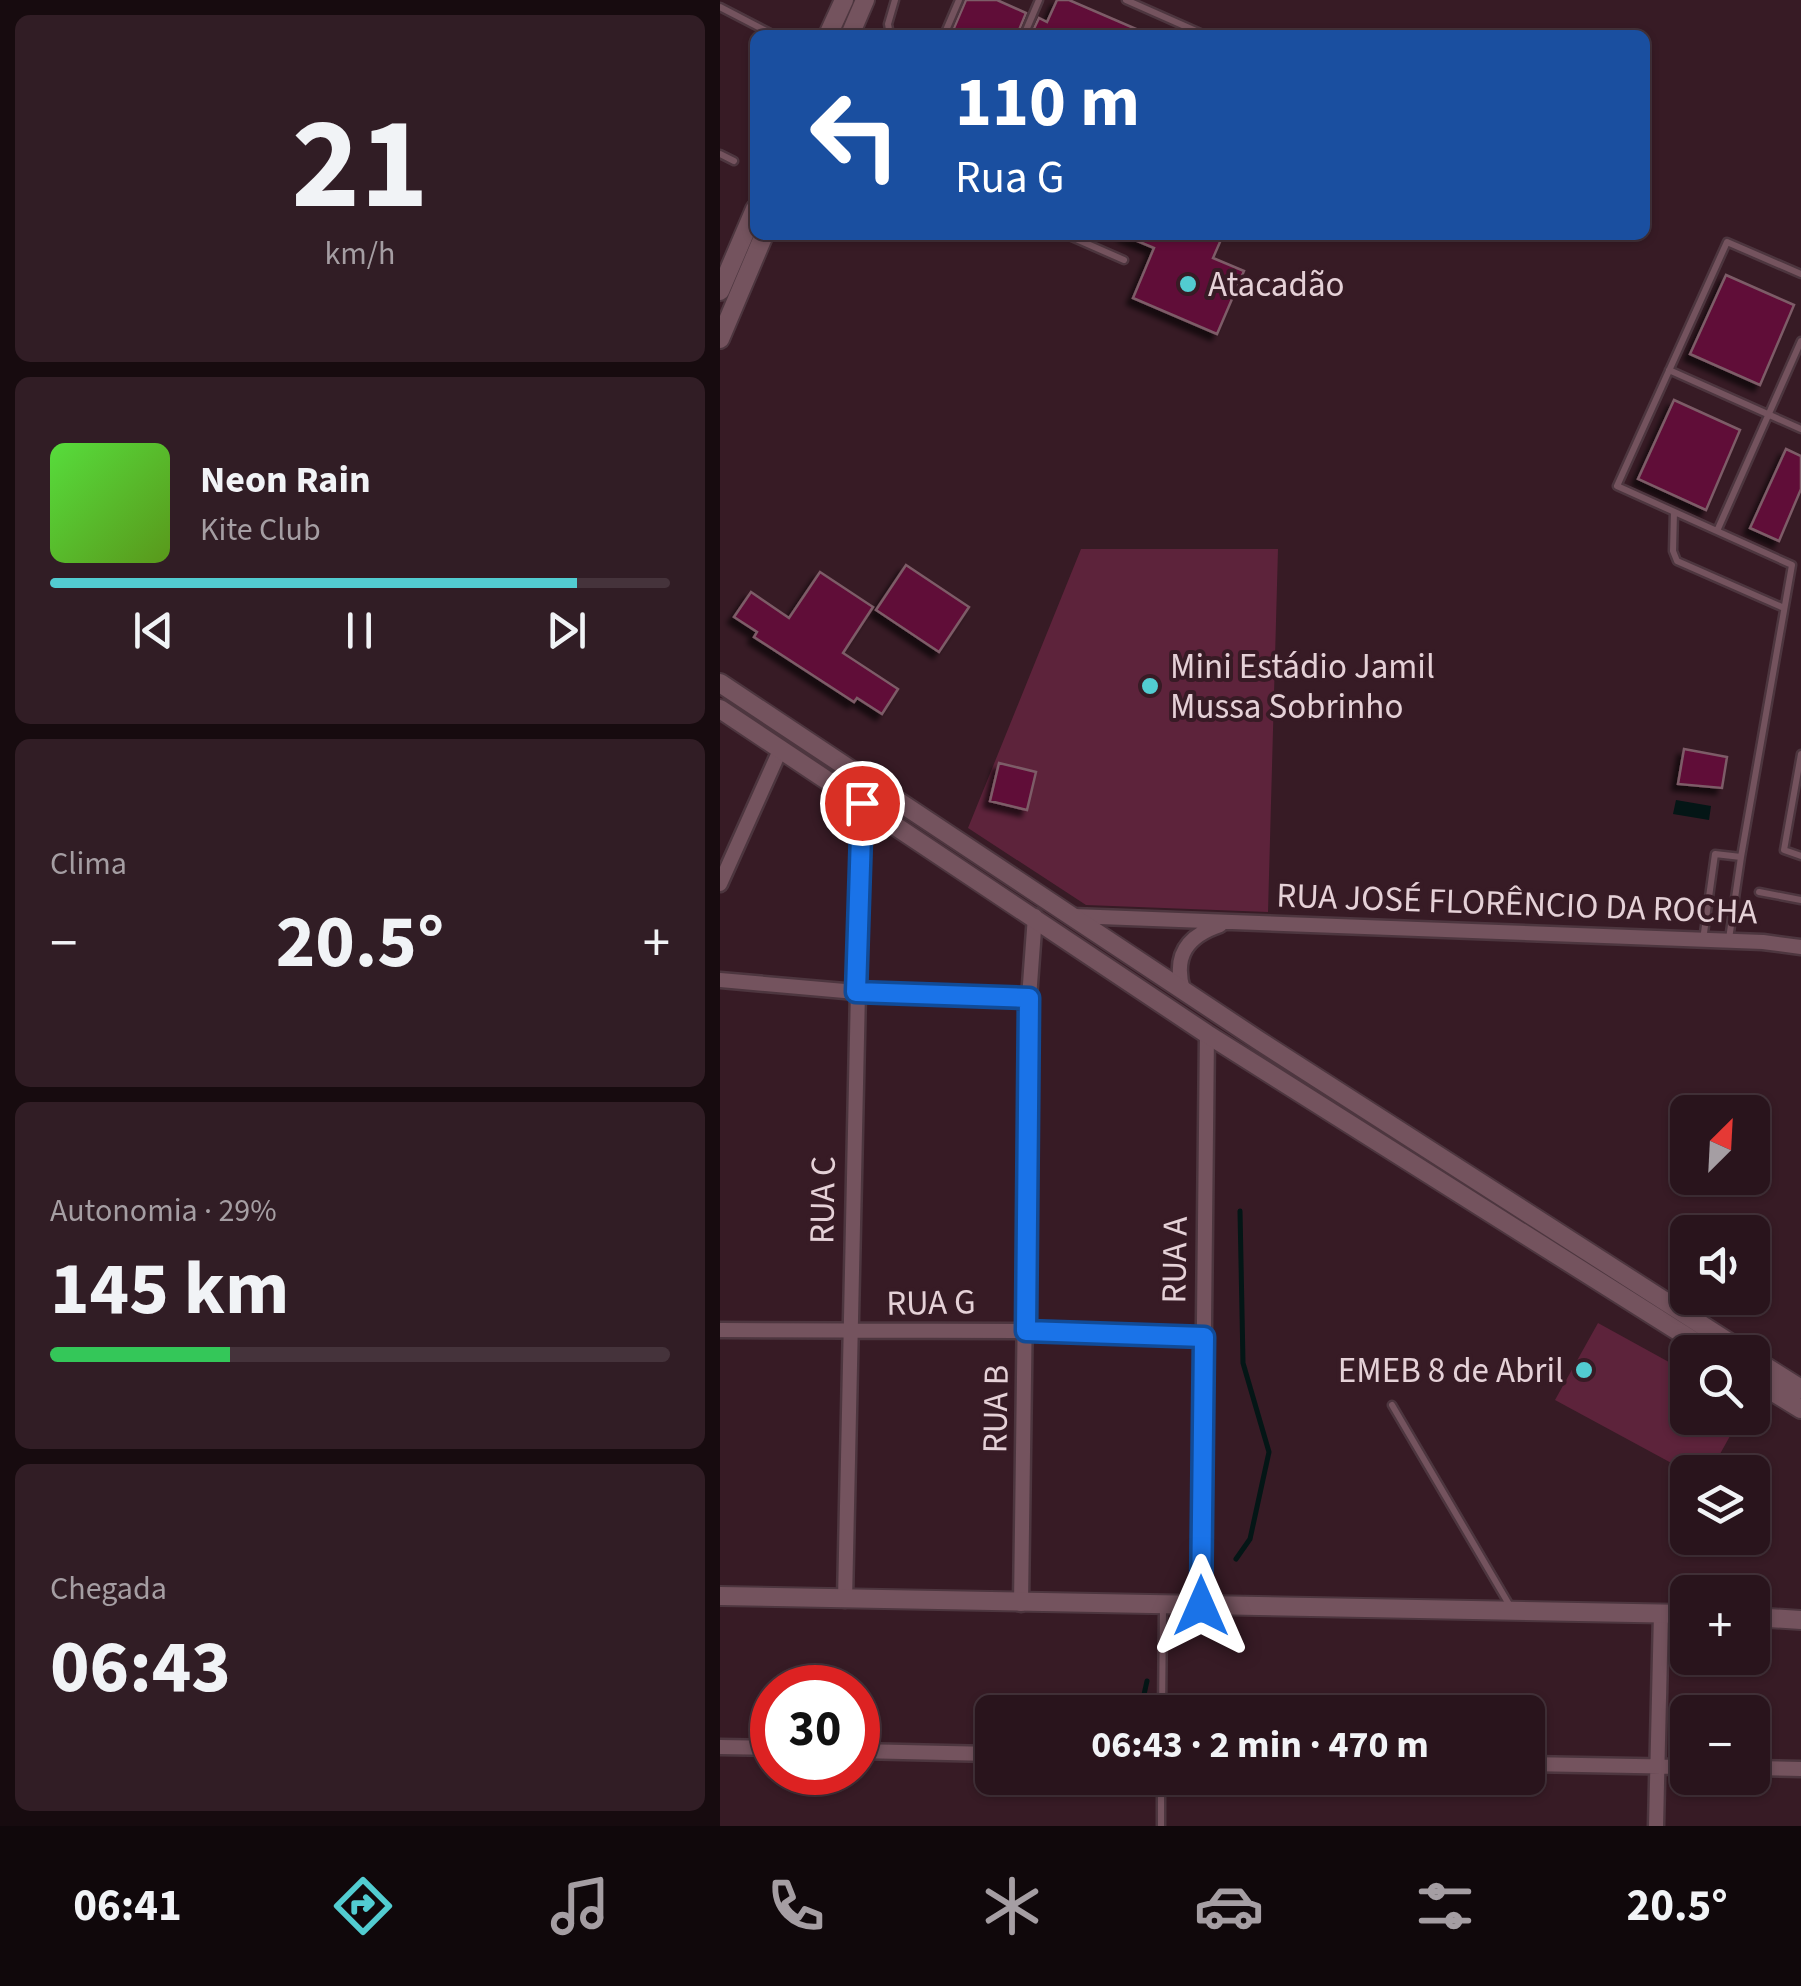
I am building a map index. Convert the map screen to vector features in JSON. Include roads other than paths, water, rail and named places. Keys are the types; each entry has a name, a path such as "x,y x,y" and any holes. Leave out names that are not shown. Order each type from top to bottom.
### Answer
{"main road":[{"path":"830,30 844,0"},
{"path":"852,30 865,0"},
{"path":"720,292 750,221"},
{"path":"720,339 762,240"},
{"path":"720,683 1184,990 1718,1335"},
{"path":"720,709 1208,1034 1684,1335"},
{"path":"1770,1369 1801,1389"},
{"path":"1770,1389 1801,1409"},
{"path":"720,1596 1163,1608 1670,1613"},
{"path":"1770,1618 1801,1620"}],"street":[{"path":"720,884 782,748"},
{"name":"RUA C","path":"844,1600 862,803"},
{"name":"RUA B","path":"1020,1604 1029,998 1035,916"},
{"name":"RUA JOSÉ FLORÊNCIO DA ROCHA","path":"1071,916 1801,945"},
{"name":"RUA JOSÉ FLORÊNCIO DA ROCHA","path":"1184,990 1178,963 1184,948 1206,930 1230,922"},
{"path":"720,980 856,992 1029,998"},
{"name":"RUA A","path":"1201,1606 1208,1034"},
{"name":"RUA G","path":"720,1330 1026,1331 1204,1337"},
{"path":"1656,1826 1661,1613"},
{"path":"720,1747 750,1748"},
{"path":"880,1751 975,1753"},
{"path":"1545,1764 1670,1766"},
{"path":"1770,1768 1801,1769"}],"lane":[{"path":"887,30 895,0"},
{"path":"946,30 959,0"},
{"path":"1026,30 1039,0"},
{"path":"1126,0 1195,30"},
{"path":"720,8 764,30"},
{"path":"720,154 734,160"},
{"path":"1078,240 1124,260"},
{"path":"1729,941 1792,565 1616,486 1727,242 1801,274"},
{"path":"1717,531 1801,342"},
{"path":"1669,370 1801,429"},
{"path":"1674,512 1673,551 1677,560 1784,608"},
{"path":"1801,755 1784,850 1801,856"},
{"path":"1703,940 1715,854 1741,857"},
{"path":"1758,892 1801,900"},
{"path":"1392,1405 1513,1611"},
{"path":"1162,1695 1163,1608"},
{"path":"1161,1795 1161,1826"}],"waterway":[{"path":"1236,1559 1250,1539 1269,1452 1243,1363 1240,1211"},
{"path":"1144,1695 1147,1681"}],"place":[{"name":"Atacadão","path":"1188,284"},
{"name":"Mini Estádio Jamil Mussa Sobrinho","path":"1150,686"},
{"name":"EMEB 8 de Abril","path":"1584,1370"}]}
